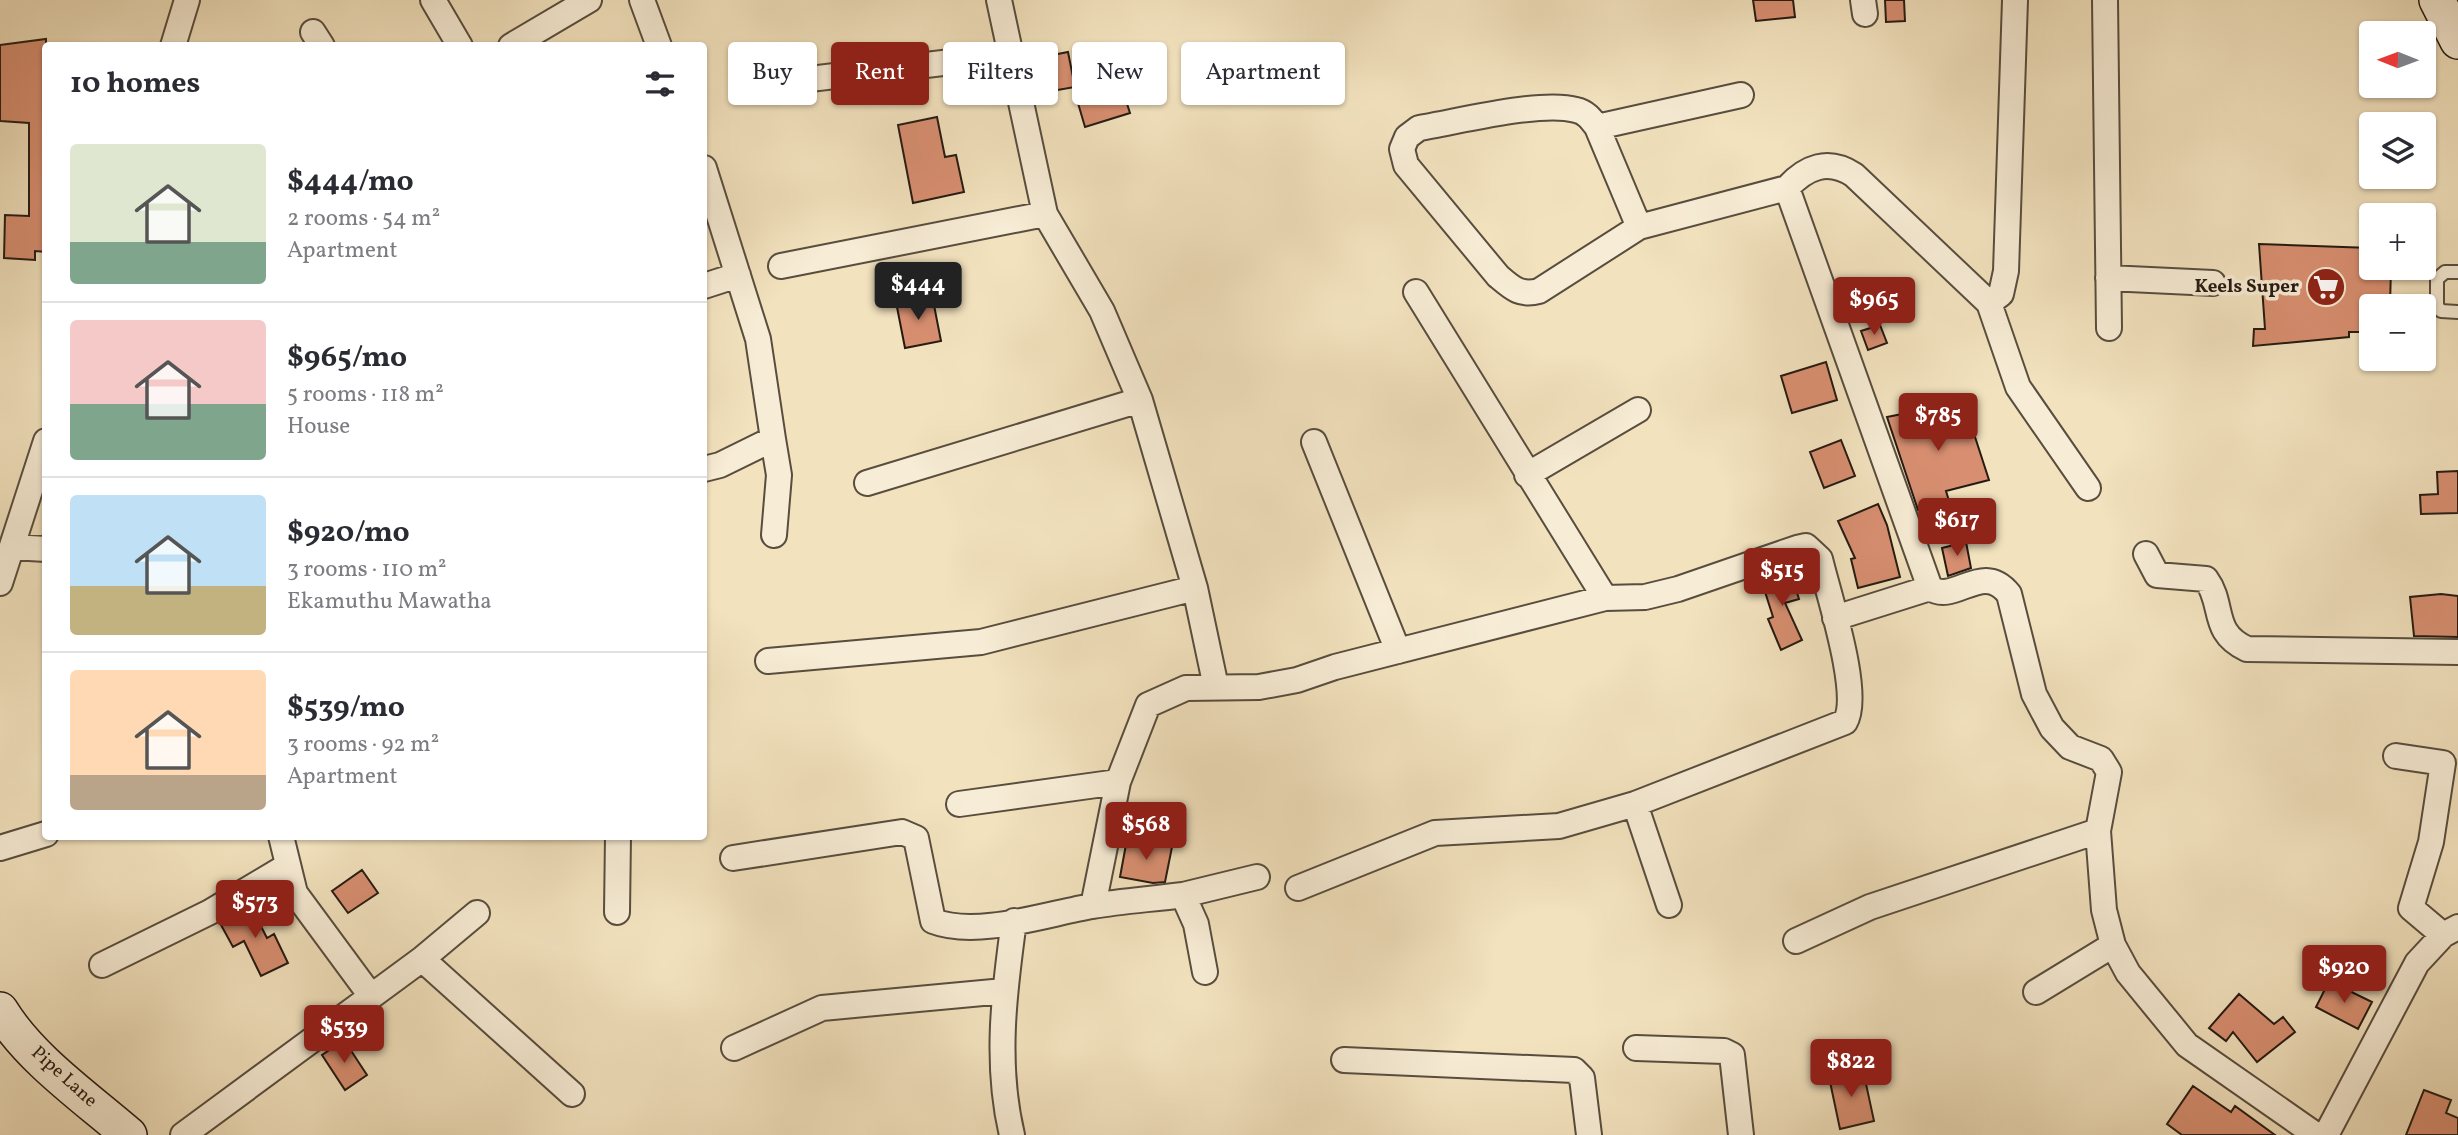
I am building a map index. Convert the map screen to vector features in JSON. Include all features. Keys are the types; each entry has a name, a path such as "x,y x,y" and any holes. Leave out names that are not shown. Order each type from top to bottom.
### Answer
{"street":[{"path":"174,42 187,0"},
{"path":"433,0 458,42"},
{"path":"518,42 589,0"},
{"path":"642,0 658,42"},
{"path":"999,0 1007,42"},
{"path":"1989,303 2001,294 2006,271 2015,0"},
{"path":"2105,0 2109,328"},
{"path":"2437,0 2458,41"},
{"path":"817,78 943,63"},
{"path":"1597,127 1741,96"},
{"path":"1020,105 1045,214 1102,311 1140,400 1195,588 1216,687"},
{"path":"1639,228 1597,127 1587,115 1576,110 1542,109 1419,128 1407,137 1402,149 1406,165 1498,276 1525,294 1539,291 1639,228 1787,188 1812,167 1844,168 1989,303 2018,387 2088,488"},
{"path":"707,178 758,339 779,475 774,535"},
{"path":"1787,188 1930,588 1936,592 1946,592 1984,580 2003,587 2009,594 2035,694 2052,728 2070,747 2102,760 2109,772 2098,831 2104,910 2113,945 2128,973 2187,1045 2316,1135"},
{"path":"781,266 1045,214"},
{"path":"707,285 738,275"},
{"path":"2108,278 2213,283"},
{"path":"1416,292 1605,598"},
{"path":"867,482 1140,400"},
{"path":"1527,475 1638,410"},
{"path":"707,468 720,465 773,439"},
{"path":"1314,442 1398,651"},
{"path":"0,583 42,453"},
{"path":"1093,906 1118,782 1148,705 1186,688 1259,687 1297,680 1335,667 1605,598 1645,597 1678,589 1805,546 1819,559 1851,690 1850,714 1844,722 1635,804 1559,826 1435,833 1298,888"},
{"path":"12,547 42,549"},
{"path":"2146,554 2157,575 2206,579 2212,586 2220,624 2234,644 2247,649 2458,652"},
{"path":"768,662 981,642 1195,588"},
{"path":"1835,618 1930,588"},
{"path":"2326,1135 2417,963 2450,931 2412,908 2431,842 2443,763 2396,756"},
{"path":"959,804 1118,782"},
{"path":"1635,804 1669,905"},
{"path":"1796,941 1870,907 2098,831"},
{"path":"733,858 902,832 916,838 933,921 951,927 1014,922 1093,906 1183,895 1257,877"},
{"path":"0,848 42,835"},
{"path":"282,840 295,893 370,996"},
{"path":"617,912 618,840"},
{"path":"102,965 210,912 287,866"},
{"path":"1183,895 1196,924 1205,972"},
{"path":"183,1135 422,959 477,913"},
{"path":"1012,1135 1002,1074 1004,991 1014,922"},
{"path":"2036,992 2113,945"},
{"path":"422,959 572,1094"},
{"path":"734,1048 822,1008 1004,991"},
{"name":"Pipe Lane","path":"3,1018 128,1135"},
{"path":"1636,1048 1724,1051 1732,1055 1741,1135"},
{"path":"1344,1060 1574,1070 1582,1078 1589,1135"}],"lane":[{"path":"2458,272 2445,272 2437,279 2437,306 2441,311 2458,312"}],"building":[{"path":"1753,0 1793,0 1795,17 1756,21"},
{"path":"1885,0 1904,0 1905,21 1886,22"},
{"path":"46,39 46,42 42,42 42,252 35,251 35,260 4,258 5,215 29,216 29,123 0,121 0,45"},
{"path":"1068,52 1072,88 1058,90 1058,54"},
{"path":"1079,105 1127,105 1130,113 1085,127"},
{"path":"937,117 945,157 956,155 964,192 913,203 898,125"},
{"name":"Keels Super","path":"2259,244 2359,248 2359,280 2391,280 2390,294 2359,294 2359,332 2349,332 2349,337 2253,346 2254,329 2265,329"},
{"path":"932,295 941,341 905,348 896,302"},
{"path":"1880,325 1887,343 1868,350 1861,331"},
{"path":"1826,362 1837,400 1792,413 1781,376"},
{"path":"1964,403 1989,480 1946,491 1949,501 1918,510 1887,417 1922,410 1923,417"},
{"path":"1841,440 1855,476 1824,488 1810,452"},
{"path":"2458,471 2458,513 2421,514 2420,495 2438,494 2437,472"},
{"path":"1878,504 1887,525 1900,577 1858,588 1851,559 1855,558 1838,521"},
{"path":"1966,542 1971,568 1948,576 1942,548"},
{"path":"1772,572 1774,578 1791,573 1799,599 1785,603 1802,640 1781,650 1768,619 1773,617 1760,576"},
{"path":"2441,594 2458,596 2458,637 2414,636 2410,597"},
{"path":"1127,839 1172,847 1165,882 1153,883 1120,877"},
{"path":"362,870 378,893 348,913 332,891"},
{"path":"250,905 267,938 274,934 288,963 261,976 244,941 233,947 220,923"},
{"path":"2329,981 2372,1002 2358,1029 2316,1007"},
{"path":"2239,994 2274,1024 2283,1017 2295,1032 2257,1062 2233,1032 2226,1041 2209,1028"},
{"path":"344,1040 367,1075 345,1090 322,1055"},
{"path":"1863,1070 1874,1121 1840,1129 1829,1077"},
{"path":"2193,1086 2231,1112 2235,1106 2275,1135 2182,1135 2167,1124"},
{"path":"2424,1090 2451,1100 2446,1113 2458,1118 2458,1135 2406,1135"}],"place":[{"name":"Keels Super","path":"2326,287"}]}
